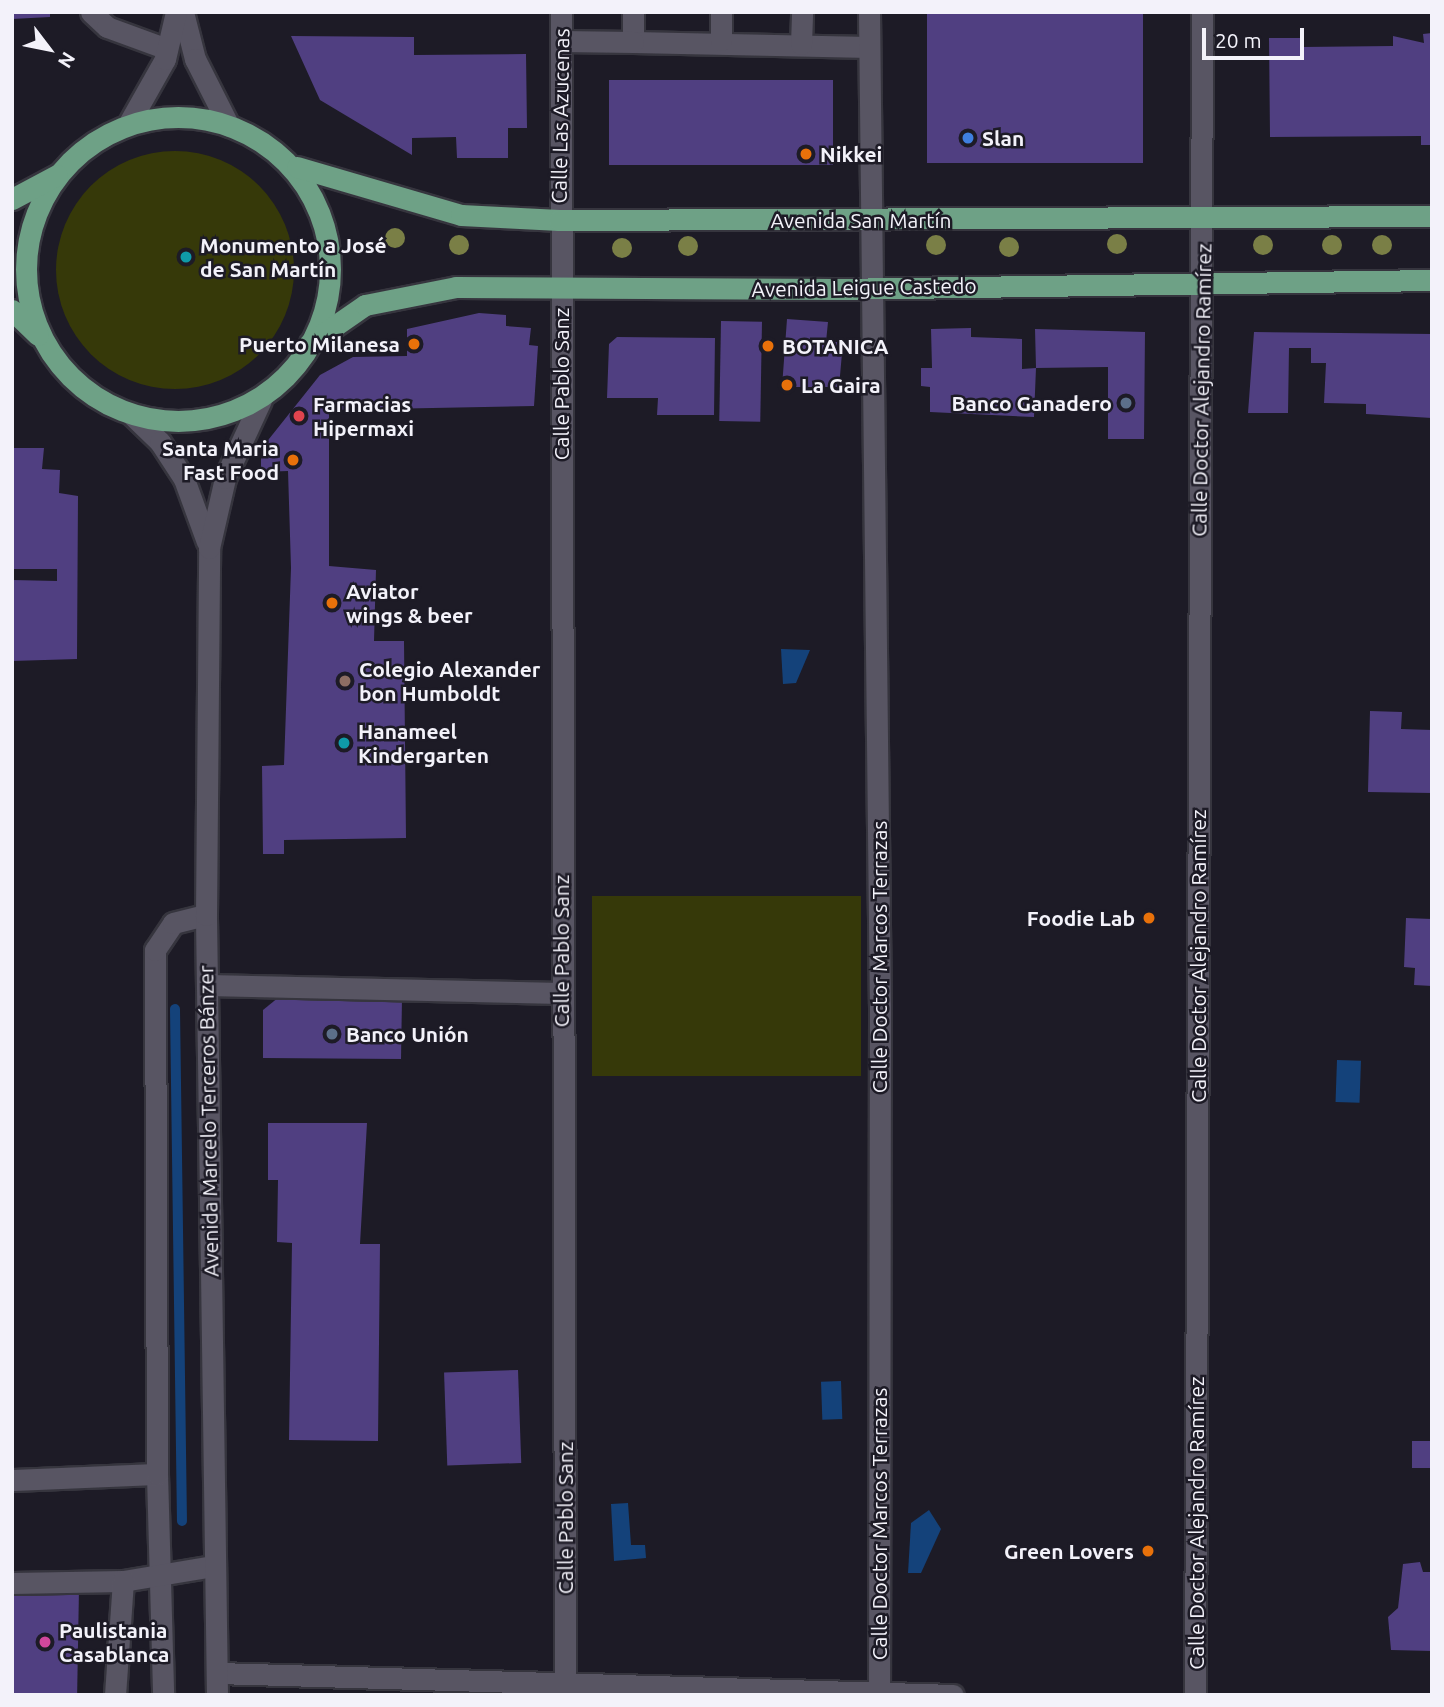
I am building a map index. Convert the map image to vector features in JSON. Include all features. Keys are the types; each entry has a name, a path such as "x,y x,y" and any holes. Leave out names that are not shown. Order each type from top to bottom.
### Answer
{"main road":[{"path":"12,199 59,174 91,144 129,123 174,117 229,126"},
{"name":"Avenida San Martín","path":"229,126 297,167 461,215 559,220 872,221 1432,216"},
{"path":"12,310 43,340 67,373 98,399 131,414 194,423 261,400 310,343 323,310 328,252 297,167"},
{"path":"43,340 29,299 27,255 37,213 59,174"},
{"name":"Avenida Leigue Castedo","path":"310,343 365,305 408,293 456,286 560,289 1200,285 1432,280"}],"street":[{"path":"91,12 107,27 167,48"},
{"path":"129,123 167,48 176,12"},
{"path":"183,12 195,59 229,126"},
{"name":"Calle Las Azucenas","path":"559,220 561,12"},
{"path":"633,12 633,42"},
{"path":"720,12 720,40"},
{"path":"801,44 802,12"},
{"name":"Calle Doctor Marcos Terrazas","path":"869,12 873,287 879,1693"},
{"name":"Calle Doctor Alejandro Ramírez","path":"1195,1695 1202,12"},
{"path":"561,41 720,40 869,47"},
{"name":"Calle Pablo Sanz","path":"559,220 565,1683"},
{"name":"Avenida Marcelo Terceros Bánzer","path":"217,1695 206,915 209,548 225,478 261,400"},
{"name":"Avenida Marcelo Terceros Bánzer","path":"131,414 184,479 209,548"},
{"path":"163,1695 156,1474 155,950 173,923 206,915"},
{"path":"207,985 561,993"},
{"path":"12,1480 156,1474"},
{"path":"12,1583 123,1581 214,1566"},
{"path":"115,1695 123,1581"},
{"path":"217,1673 953,1695"}],"green space":[{"path":"163,151 187,151 210,156 231,165 251,178 267,194 289,235 294,270 292,293 285,316 267,346 251,362 210,384 187,389 163,389 140,384 119,375 99,362 83,346 61,305 56,282 56,258 61,235 70,214 83,194 99,178 140,156"},
{"path":"592,896 861,896 861,1076 592,1076"}],"water":[{"path":"781,649 810,650 796,683 783,684"},
{"path":"1337,1060 1361,1061 1360,1103 1336,1102"},
{"path":"841,1381 842,1419 822,1420 821,1382"},
{"path":"628,1503 631,1545 645,1545 646,1558 614,1561 611,1504"},
{"path":"929,1510 941,1529 921,1573 908,1573 911,1523"}],"building":[{"path":"12,12 50,12 50,17 12,19"},
{"path":"927,12 1143,12 1143,163 927,163"},
{"path":"1432,33 1432,145 1421,145 1421,136 1270,137 1269,38 1302,38 1302,47 1393,46 1393,36 1424,43 1423,34"},
{"path":"291,36 414,37 414,55 526,54 527,128 508,128 508,158 457,158 456,137 412,138 412,155 320,100"},
{"path":"609,80 833,80 833,165 609,165"},
{"path":"479,313 506,315 506,326 531,328 529,345 538,346 534,406 329,410 329,566 376,570 374,641 404,641 406,838 284,840 284,854 263,854 262,766 284,765 291,568 288,471 261,472 261,449 320,375 353,357 407,356 407,329"},
{"path":"787,319 828,322 826,342 843,342 839,387 782,387"},
{"path":"721,321 762,322 760,422 719,421"},
{"path":"971,328 971,337 1022,339 1022,369 1036,368 1034,417 930,412 930,387 921,386 921,368 932,368 931,329"},
{"name":"Banco Ganadero","path":"1035,329 1145,332 1144,439 1108,439 1108,367 1036,368"},
{"path":"1254,332 1432,334 1432,418 1366,414 1366,404 1324,403 1326,363 1311,363 1311,348 1289,348 1288,413 1248,413"},
{"path":"617,337 715,338 714,415 657,415 658,398 607,398 609,344"},
{"path":"12,448 44,448 42,469 60,470 59,493 78,496 77,659 12,661 12,580 57,581 57,569 12,569"},
{"path":"1370,711 1402,712 1401,729 1432,730 1432,793 1368,792"},
{"path":"1406,918 1432,919 1432,986 1414,985 1415,968 1404,967"},
{"name":"Banco Unión","path":"279,997 402,998 401,1059 263,1058 263,1010"},
{"path":"268,1123 367,1123 360,1244 380,1244 378,1441 289,1440 292,1243 277,1242 278,1180 268,1180"},
{"path":"518,1370 521,1463 447,1466 444,1373"},
{"path":"1412,1441 1432,1441 1432,1468 1412,1468"},
{"path":"1420,1562 1423,1572 1432,1572 1432,1651 1391,1650 1388,1617 1398,1608 1403,1564"},
{"name":"Paulistania Casablanca","path":"12,1587 79,1588 77,1695 12,1694"}],"waterway":[{"path":"175,1009 182,1521"}],"place":[{"name":"Slan","path":"968,138"},
{"name":"Nikkei","path":"806,154"},
{"name":"Monumento a José de San Martín","path":"186,257"},
{"name":"Puerto Milanesa","path":"414,344"},
{"name":"BOTANICA","path":"768,346"},
{"name":"La Gaira","path":"787,385"},
{"name":"Banco Ganadero","path":"1126,403"},
{"name":"Farmacias Hipermaxi","path":"299,416"},
{"name":"Santa Maria Fast Food","path":"293,460"},
{"name":"Aviator wings & beer","path":"332,603"},
{"name":"Colegio Alexander bon Humboldt","path":"345,681"},
{"name":"Hanameel Kindergarten","path":"344,743"},
{"name":"Foodie Lab","path":"1149,918"},
{"name":"Banco Unión","path":"332,1034"},
{"name":"Green Lovers","path":"1148,1551"},
{"name":"Paulistania Casablanca","path":"45,1642"}]}
